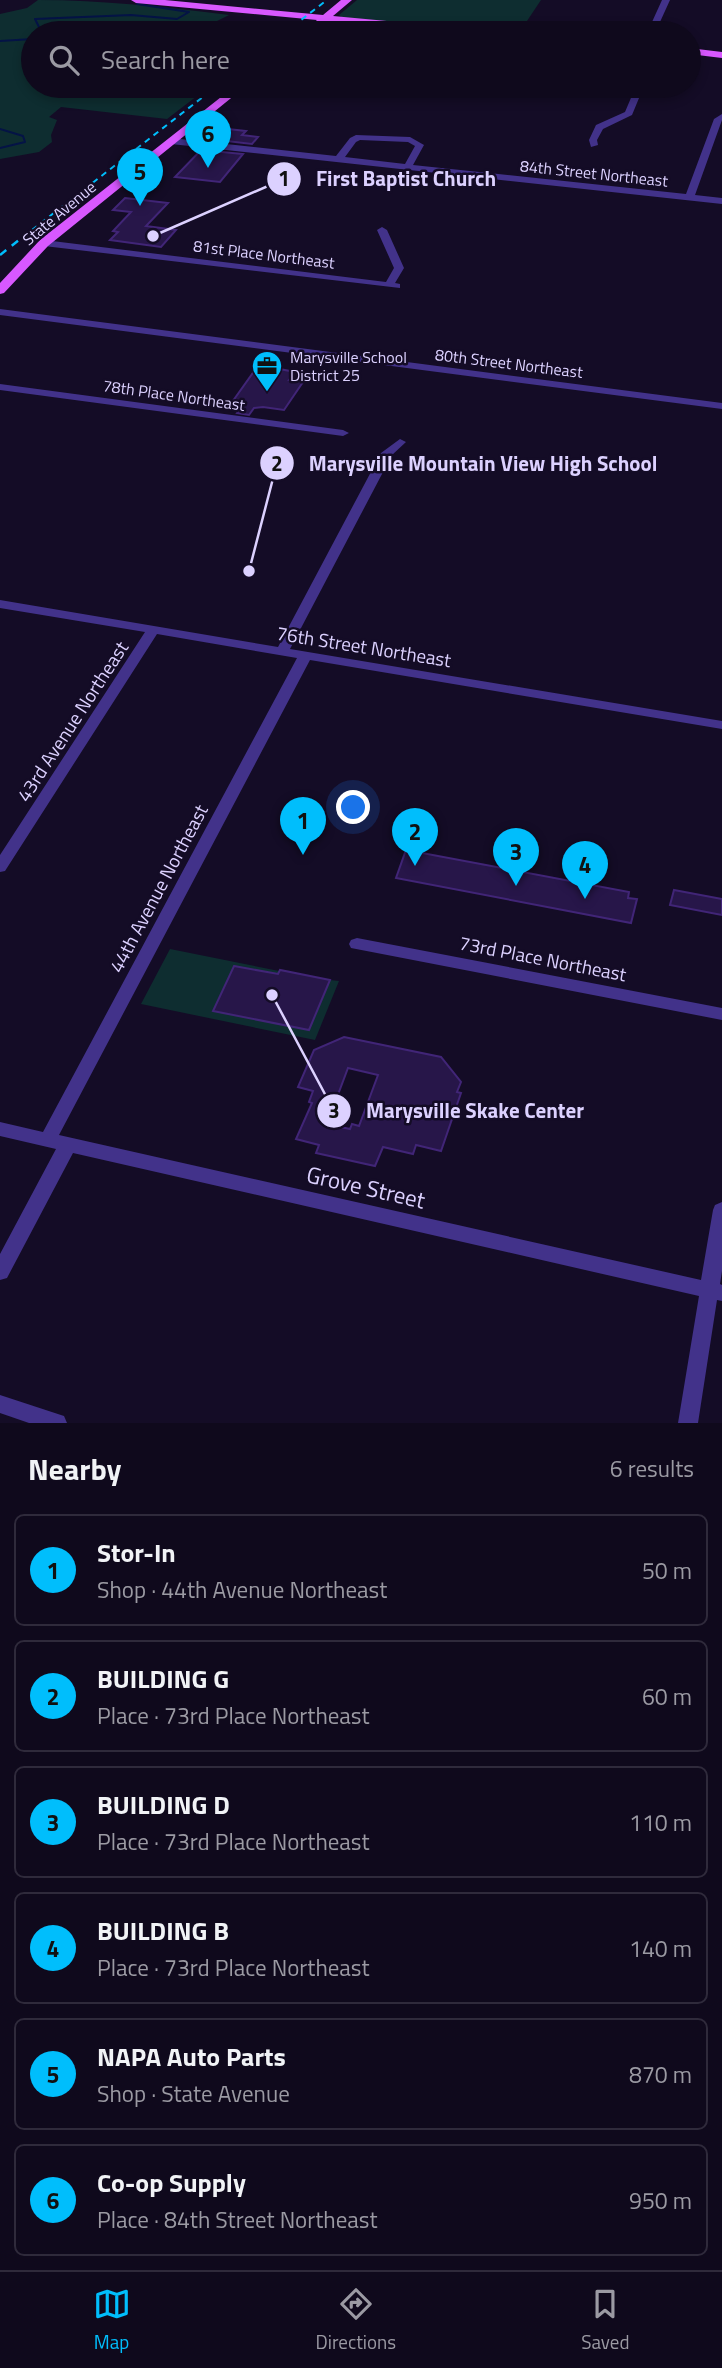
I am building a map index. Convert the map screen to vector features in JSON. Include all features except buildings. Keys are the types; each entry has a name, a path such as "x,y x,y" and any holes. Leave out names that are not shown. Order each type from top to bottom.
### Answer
{"main road":[{"path":"136,0 347,21"},
{"path":"321,21 347,0"},
{"path":"701,52 722,55"},
{"name":"State Avenue","path":"0,290 44,243 226,98"}],"street":[{"path":"656,21 666,0"},
{"path":"594,145 593,140 599,127 629,114 635,98"},
{"path":"690,197 718,119 722,117"},
{"path":"339,159 353,140 362,136 415,142 419,148 407,167"},
{"name":"84th Street Northeast","path":"171,141 722,201"},
{"name":"81st Place Northeast","path":"44,243 393,286 399,268 382,230"},
{"name":"80th Street Northeast","path":"0,313 722,406"},
{"name":"78th Place Northeast","path":"0,387 343,433"},
{"path":"282,652 387,453 400,442"},
{"name":"76th Street Northeast","path":"0,604 722,725"},
{"name":"43rd Avenue Northeast","path":"0,867 153,630"},
{"name":"44th Avenue Northeast","path":"48,1140 305,656"},
{"name":"73rd Place Northeast","path":"357,944 722,1014"},
{"name":"Grove Street","path":"0,1129 716,1292"},
{"path":"0,1272 68,1144"},
{"path":"688,1423 716,1292 722,1210"},
{"path":"0,1404 57,1423"}],"green space":[{"path":"38,0 86,1 229,15 217,21 21,21 21,98 194,98 167,119 61,107 49,117 57,120 51,135 52,142 39,152 0,159 0,14 27,8"},
{"path":"357,0 541,0 527,21 377,21 342,18 339,15"},
{"path":"170,949 279,971 278,974 234,966 213,1011 309,1030 330,980 339,981 315,1040 141,1004"}],"waterway":[{"path":"36,21 35,19 131,15 177,19 189,12 137,4 142,0"},
{"path":"0,41 21,40"},
{"path":"0,129 23,136 25,142 0,148"}],"railway":[{"path":"300,21 327,0"},
{"path":"32,230 202,98"},
{"path":"0,255 34,228"}],"place":[{"name":"Co-op Supply","path":"208,168"},
{"name":"NAPA Auto Parts","path":"140,206"},
{"name":"First Baptist Church","path":"153,236"},
{"name":"Marysville School District 25","path":"267,393"},
{"name":"Marysville Mountain View High School","path":"249,571"},
{"name":"Stor-In","path":"303,855"},
{"name":"BUILDING G","path":"415,866"},
{"name":"BUILDING D","path":"516,886"},
{"name":"BUILDING B","path":"585,899"},
{"name":"Marysville Skake Center","path":"272,995"}]}
